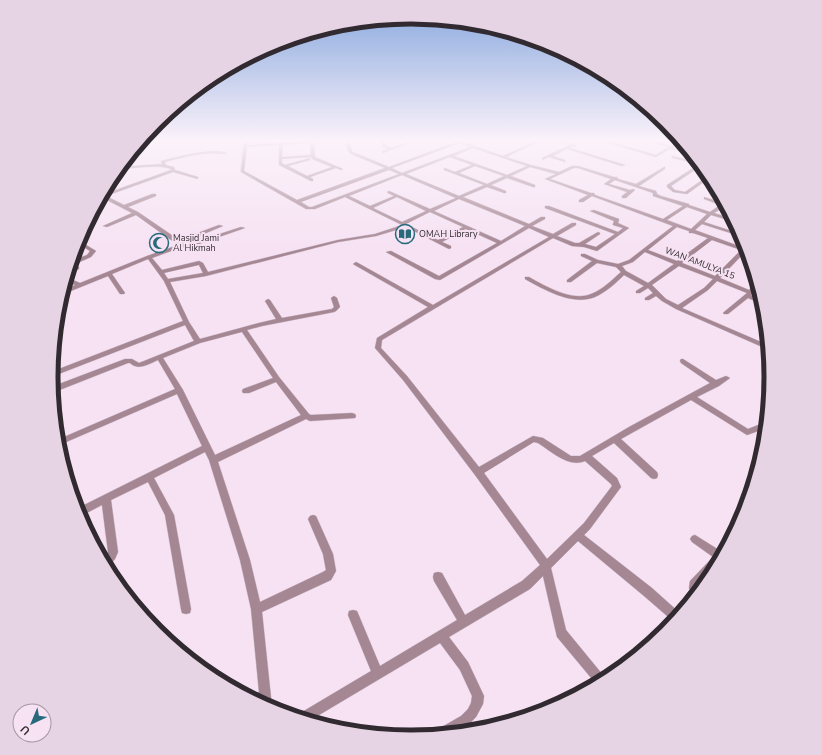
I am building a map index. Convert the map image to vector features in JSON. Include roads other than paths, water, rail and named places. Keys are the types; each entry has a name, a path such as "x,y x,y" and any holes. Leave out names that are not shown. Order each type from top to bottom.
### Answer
{"street":[{"path":"110,193 161,175"},
{"path":"188,175 197,178"},
{"path":"250,175 308,208 313,208 402,175"},
{"path":"303,175 312,180"},
{"path":"307,177 312,175"},
{"path":"297,202 372,175"},
{"path":"408,175 528,227 574,245 596,249 627,228 615,224 617,220 592,211"},
{"path":"461,175 505,192"},
{"path":"554,175 547,179 593,194 677,225 691,232 741,249"},
{"path":"607,175 655,192 655,195 659,197 727,219"},
{"path":"624,197 654,175"},
{"path":"684,175 668,186 674,191 686,193 704,180"},
{"path":"167,281 206,274 316,246 376,235 404,225 429,211 507,176 534,186"},
{"path":"616,178 606,184 631,192"},
{"path":"389,192 500,242"},
{"path":"581,202 593,194"},
{"path":"124,207 154,195"},
{"path":"346,196 449,247"},
{"path":"369,208 397,196"},
{"path":"107,198 136,213 186,247 243,228"},
{"path":"706,198 718,202"},
{"path":"664,220 687,205"},
{"path":"547,207 618,234"},
{"path":"691,232 709,214 721,207"},
{"path":"105,226 136,213"},
{"path":"389,252 437,278 440,278 543,218"},
{"path":"700,222 734,234"},
{"path":"574,224 379,339 378,348 405,378 478,472 546,566 561,633 598,677"},
{"path":"618,266 631,261 677,225"},
{"path":"69,290 222,226"},
{"path":"438,242 466,227"},
{"path":"580,245 598,233"},
{"path":"638,292 678,264 711,238"},
{"path":"733,246 738,241"},
{"path":"77,260 93,253 83,244"},
{"name":"WAN AMULYA 15","path":"644,250 715,278 755,298"},
{"path":"678,308 706,289 715,278 742,254"},
{"path":"583,255 596,261 618,266 624,272 678,308 763,345"},
{"path":"149,256 162,272 186,322 198,342"},
{"path":"569,281 596,261"},
{"path":"162,272 199,263 206,274"},
{"path":"356,264 432,307"},
{"path":"528,278 556,292 568,296 585,298 590,297 605,288 624,272"},
{"path":"109,273 122,293"},
{"path":"71,281 79,285"},
{"path":"726,313 753,289"},
{"path":"647,299 657,294"},
{"path":"58,388 127,361 132,361 136,365 140,365 198,342 243,329 280,320 334,310 337,307 334,298"},
{"path":"268,301 280,320"},
{"path":"58,372 186,322"},
{"path":"243,329 277,379 306,416 310,418 352,416"},
{"path":"160,358 179,390 213,460 245,560 256,609 265,699"},
{"path":"683,361 716,384"},
{"path":"478,472 533,439 540,440 570,460 581,459 726,378"},
{"path":"246,391 277,379"},
{"path":"63,440 179,390"},
{"path":"692,397 747,432 761,427"},
{"path":"213,460 306,416"},
{"path":"615,439 654,475"},
{"path":"83,510 206,448"},
{"path":"307,715 526,585 560,554 577,534 587,526 617,487 614,481 586,456"},
{"path":"149,476 168,515 186,609"},
{"path":"106,498 113,552 112,556 108,560"},
{"path":"256,609 327,576 331,571 328,554 313,519"},
{"path":"577,534 674,614"},
{"path":"695,540 718,552"},
{"path":"694,588 694,585 707,570"},
{"path":"438,577 464,623"},
{"path":"353,615 377,673"},
{"path":"442,636 464,666 478,696 478,704 472,713 466,720 451,729"}],"place":[{"name":"OMAH Library","path":"405,234"},
{"name":"Masjid Jami Al Hikmah","path":"159,243"}]}
